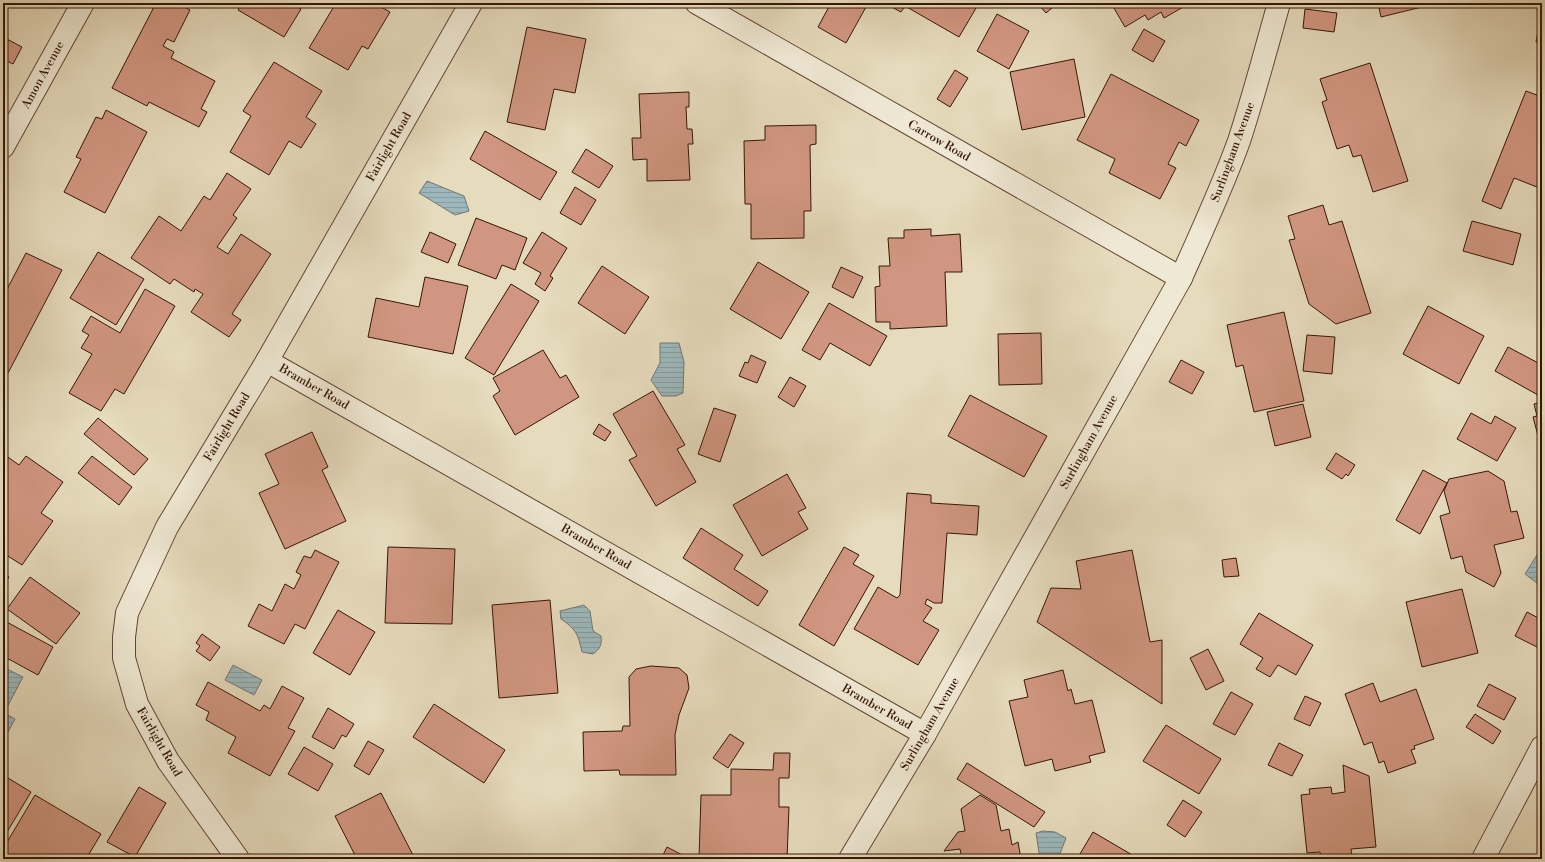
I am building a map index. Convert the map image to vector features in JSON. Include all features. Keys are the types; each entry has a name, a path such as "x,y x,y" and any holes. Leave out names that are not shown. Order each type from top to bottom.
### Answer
{"street":[{"name":"Amon Avenue","path":"3,148 83,3"},
{"name":"Fairlight Road","path":"238,859 168,761 137,704 124,658 124,637 127,613 167,526 267,361 471,3"},
{"name":"Carrow Road","path":"697,3 1181,278"},
{"name":"Surlingham Avenue","path":"850,859 925,734 1181,278 1213,205 1238,142 1252,101 1279,3"},
{"name":"Bramber Road","path":"267,361 925,734"},
{"path":"1483,859 1542,747"}],"water":[{"path":"427,181 464,196 469,211 455,215 419,193"},
{"path":"660,343 679,343 684,362 683,393 676,396 662,396 651,380 660,363"},
{"path":"1542,547 1542,581 1537,583 1525,574"},
{"path":"584,605 590,611 593,631 601,636 600,646 593,654 582,652 576,632 561,619 560,611"},
{"path":"233,665 262,680 254,695 225,680"},
{"path":"3,667 23,677 4,713 15,719 8,732 3,730"},
{"path":"1043,831 1055,832 1066,838 1058,859 1040,859 1036,833"}],"building":[{"path":"156,3 177,3 190,10 174,42 167,39 163,46 174,52 171,58 215,81 201,109 207,112 199,127 149,102 147,106 112,88"},
{"path":"242,3 291,3 301,9 284,37 238,10"},
{"path":"336,3 374,3 390,12 368,49 362,46 348,70 309,48"},
{"path":"831,3 859,3 866,7 846,43 818,27"},
{"path":"884,3 979,3 959,37 905,6 901,12"},
{"path":"1037,3 1058,3 1046,13"},
{"path":"1111,3 1183,3 1185,6 1164,18 1161,12 1148,20 1145,15 1125,27"},
{"path":"1378,3 1430,3 1430,5 1381,17"},
{"path":"1305,9 1337,13 1334,32 1303,28"},
{"path":"997,14 1029,31 1009,69 977,51"},
{"path":"1539,26 1542,27 1542,43 1536,42"},
{"path":"527,27 586,39 575,93 554,89 545,130 507,122"},
{"path":"1144,29 1165,41 1153,62 1132,50"},
{"path":"3,37 22,47 13,64 3,59"},
{"path":"1074,59 1085,117 1022,130 1010,72"},
{"path":"274,62 322,91 306,117 316,124 301,148 289,141 269,175 230,152 251,116 243,111"},
{"path":"1370,63 1408,181 1373,192 1361,155 1353,157 1349,145 1337,149 1322,102 1327,100 1320,79"},
{"path":"955,70 968,78 950,107 937,99"},
{"path":"1111,74 1199,120 1186,146 1179,142 1168,164 1176,168 1160,199 1109,173 1115,159 1077,140"},
{"path":"1526,91 1542,97 1542,189 1514,178 1501,209 1482,201"},
{"path":"689,92 689,107 686,107 687,129 692,129 693,144 688,144 690,180 647,181 647,159 633,160 632,138 641,138 639,94"},
{"path":"106,110 147,132 105,213 64,192 81,159 76,157 96,117 102,119"},
{"path":"816,125 816,144 810,145 811,211 804,211 804,238 751,239 751,204 745,204 744,141 765,140 765,126"},
{"path":"485,131 557,172 540,200 470,159"},
{"path":"586,149 613,166 599,188 572,172"},
{"path":"227,173 251,189 233,215 237,218 217,247 228,254 241,234 271,254 232,314 241,320 229,337 191,312 203,294 195,289 194,292 174,279 170,284 131,258 159,216 181,231 204,196 210,200"},
{"path":"575,187 596,200 581,225 560,213"},
{"path":"1323,205 1329,225 1342,221 1371,313 1336,324 1309,304 1289,240 1295,239 1288,216"},
{"path":"476,218 527,238 515,270 502,265 496,279 458,265"},
{"path":"1472,221 1521,234 1513,265 1463,251"},
{"path":"931,229 931,236 960,234 962,272 945,272 947,326 890,329 890,322 876,322 875,287 880,286 879,266 890,266 888,238 904,238 904,230"},
{"path":"430,232 456,244 448,263 421,252"},
{"path":"542,232 567,248 550,276 553,278 545,291 535,284 541,273 523,263"},
{"path":"98,252 144,279 116,325 70,298"},
{"path":"26,253 62,270 8,373 3,370 3,297"},
{"path":"758,262 809,292 781,339 730,309"},
{"path":"602,266 649,297 625,334 578,303"},
{"path":"841,267 863,277 853,298 832,287"},
{"path":"425,277 468,286 453,354 368,337 376,298 419,307"},
{"path":"511,284 539,301 494,375 465,358"},
{"path":"145,289 175,306 124,394 115,389 101,411 69,393 92,354 81,348 89,335 82,331 91,316 120,333"},
{"path":"829,303 887,336 870,366 830,343 820,360 802,350"},
{"path":"1428,306 1484,336 1459,384 1403,354"},
{"path":"1284,312 1304,401 1254,412 1243,365 1236,367 1227,325"},
{"path":"1041,333 1042,384 999,385 998,334"},
{"path":"1307,335 1335,337 1332,374 1303,371"},
{"path":"1508,347 1542,365 1542,388 1538,395 1495,371"},
{"path":"543,350 560,378 566,375 579,397 515,435 493,396 500,391 493,378"},
{"path":"751,355 766,362 757,383 739,376 745,362 748,363"},
{"path":"1181,360 1204,372 1192,394 1169,382"},
{"path":"790,377 806,386 794,407 778,397"},
{"path":"653,391 685,445 677,449 696,482 656,506 629,460 637,456 613,414"},
{"path":"970,395 1047,436 1024,477 948,436"},
{"path":"1542,402 1542,451 1533,417 1537,416 1534,404"},
{"path":"1303,404 1311,437 1275,446 1267,412"},
{"path":"714,408 736,415 720,462 698,454"},
{"path":"1471,413 1491,424 1495,416 1516,428 1497,461 1457,439"},
{"path":"98,418 148,459 134,475 84,434"},
{"path":"599,424 611,432 605,441 593,434"},
{"path":"312,432 328,467 322,470 346,521 285,549 259,493 279,484 265,454"},
{"path":"1336,453 1355,465 1348,476 1346,474 1342,479 1326,469"},
{"path":"5,455 19,465 26,456 63,482 41,513 53,521 22,565 3,553 3,457"},
{"path":"92,456 132,487 119,505 78,473"},
{"path":"1423,470 1447,483 1420,534 1396,520"},
{"path":"1488,471 1504,481 1511,512 1517,511 1524,538 1494,545 1501,573 1494,587 1466,572 1462,556 1451,559 1440,516 1450,513 1444,491 1449,479"},
{"path":"787,474 806,508 798,512 808,529 762,556 733,505"},
{"path":"907,493 931,495 931,503 979,506 977,535 947,533 942,603 934,603 927,599 925,604 932,608 923,621 939,630 918,665 854,629 878,587 897,598 900,595"},
{"path":"701,528 743,555 734,569 768,591 758,606 683,558"},
{"path":"388,547 455,549 452,624 385,623"},
{"path":"844,547 859,555 853,564 874,576 834,646 799,625"},
{"path":"315,550 339,562 305,629 295,624 284,644 248,626 259,604 272,611 285,584 294,589 301,575 296,572 304,556 311,558"},
{"path":"1132,550 1150,642 1162,640 1162,704 1037,622 1051,588 1081,589 1076,561"},
{"path":"1236,558 1239,576 1224,577 1222,560"},
{"path":"3,573 9,577 3,585"},
{"path":"30,577 80,613 56,644 7,609"},
{"path":"1462,589 1478,653 1422,667 1406,602"},
{"path":"550,600 558,693 499,698 492,605"},
{"path":"338,610 375,632 350,675 313,653"},
{"path":"1527,612 1542,620 1542,643 1539,648 1515,636"},
{"path":"1259,613 1313,645 1296,675 1278,665 1270,677 1256,669 1263,658 1240,644"},
{"path":"3,620 53,647 38,675 3,656"},
{"path":"202,634 220,647 210,661 196,651 200,646 196,643"},
{"path":"1208,649 1224,681 1206,690 1190,658"},
{"path":"651,666 679,668 687,675 689,688 679,715 675,735 676,775 620,775 619,770 584,771 583,732 622,731 623,726 630,726 629,677 636,669"},
{"path":"1063,670 1068,691 1071,689 1075,704 1092,700 1105,752 1089,756 1091,762 1055,771 1052,759 1025,766 1009,701 1028,697 1024,680"},
{"path":"208,682 260,711 264,705 270,709 282,686 304,698 288,728 295,731 270,776 228,753 236,737 206,720 209,712 196,705"},
{"path":"1373,683 1380,702 1416,689 1434,739 1414,746 1415,749 1411,750 1416,763 1388,773 1384,761 1379,763 1372,742 1364,745 1345,694"},
{"path":"1489,684 1516,698 1504,720 1477,706"},
{"path":"1231,692 1253,704 1235,735 1213,724"},
{"path":"1305,696 1321,703 1310,726 1294,719"},
{"path":"434,704 505,750 484,783 413,737"},
{"path":"328,708 354,724 346,737 342,735 334,749 312,737"},
{"path":"1475,714 1501,731 1493,744 1466,727"},
{"path":"1166,725 1221,759 1199,794 1143,761"},
{"path":"730,734 744,743 728,768 713,758"},
{"path":"368,741 384,750 369,775 354,766"},
{"path":"1279,743 1303,755 1292,776 1268,765"},
{"path":"304,747 333,764 318,791 288,774"},
{"path":"774,753 790,753 789,778 779,778 779,807 789,807 787,859 699,859 701,795 731,795 731,769 773,770"},
{"path":"967,763 1045,812 1034,827 957,779"},
{"path":"1343,765 1369,776 1376,847 1351,849 1352,857 1346,859 1321,859 1320,852 1307,853 1301,795 1310,794 1309,789 1331,787 1332,794 1345,792"},
{"path":"3,775 31,792 4,837 3,837"},
{"path":"139,787 166,803 135,857 107,842"},
{"path":"381,793 415,859 362,859 361,856 357,859 335,816"},
{"path":"35,795 101,834 86,859 7,859 3,857 3,849"},
{"path":"980,795 996,805 1001,831 1009,829 1012,845 1018,842 1021,859 962,859 960,849 944,851 958,832 965,831 961,809"},
{"path":"1183,800 1202,812 1185,837 1167,825"},
{"path":"1093,832 1134,856 1132,859 1077,859"},
{"path":"667,847 690,859 661,859"}]}
